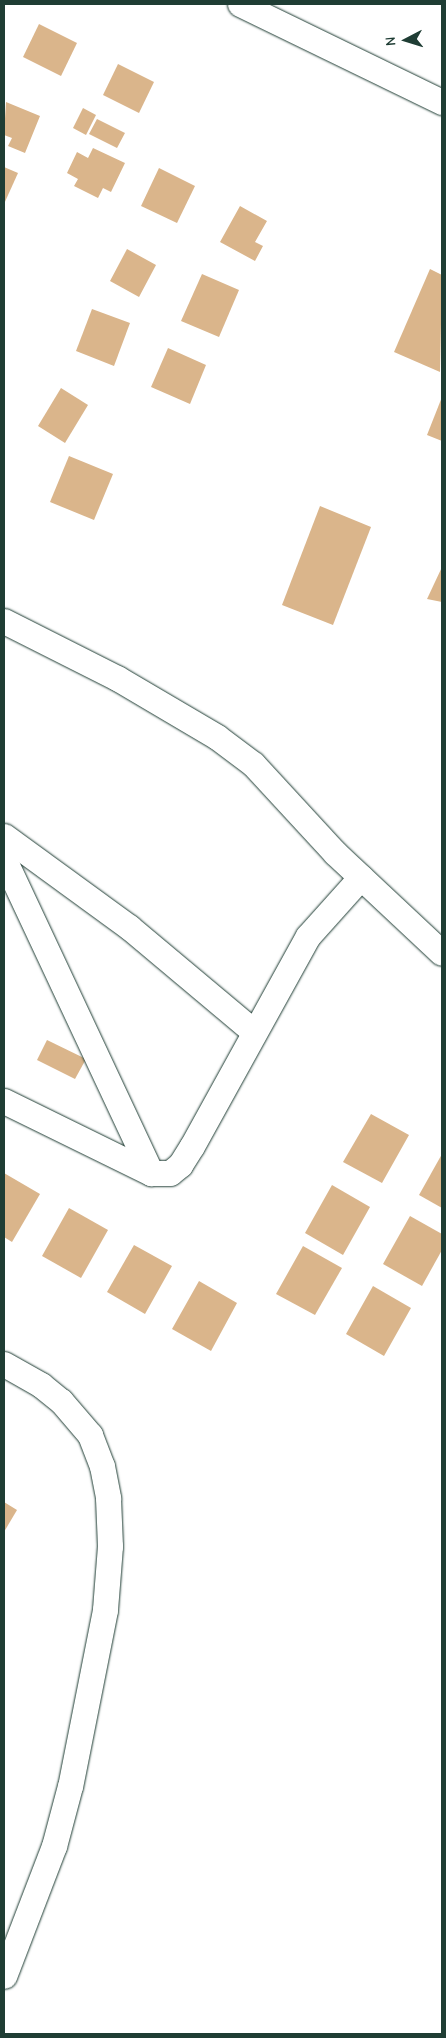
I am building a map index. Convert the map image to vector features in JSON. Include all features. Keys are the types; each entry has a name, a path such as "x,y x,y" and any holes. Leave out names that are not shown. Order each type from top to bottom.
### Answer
{"street":[{"path":"240,4 442,102"},
{"path":"4,621 117,678 217,737 253,764 361,877 442,953"},
{"path":"4,836 128,927 253,1031"},
{"path":"4,859 152,1173"},
{"path":"4,1101 152,1173 170,1173 180,1165 253,1031 308,936 361,877"},
{"path":"4,1364 40,1385 62,1402 90,1435 102,1466 108,1498 110,1546 105,1610 70,1786 54,1846 4,1976"}],"building":[{"path":"39,24 77,43 61,76 23,57"},
{"path":"118,64 154,82 139,113 103,95"},
{"path":"6,102 40,116 25,153 8,146 12,138 4,135"},
{"path":"83,108 96,115 86,135 73,128"},
{"path":"97,119 125,133 117,148 89,134"},
{"path":"93,148 125,163 111,192 103,188 98,198 74,186 78,179 67,173 77,152 88,158"},
{"path":"4,167 18,173 4,204"},
{"path":"159,168 195,186 177,223 141,206"},
{"path":"240,206 267,221 255,242 263,246 255,261 220,242"},
{"path":"127,249 156,265 139,297 110,281"},
{"path":"430,269 442,275 440,372 394,352"},
{"path":"202,274 239,290 219,337 181,321"},
{"path":"92,309 130,323 114,366 76,351"},
{"path":"168,348 206,365 190,404 151,387"},
{"path":"61,388 88,405 65,443 38,426"},
{"path":"442,397 442,441 427,435"},
{"path":"69,456 113,474 94,520 50,502"},
{"path":"320,506 371,527 333,625 282,605"},
{"path":"442,567 442,602 427,599"},
{"path":"47,1040 86,1059 75,1079 37,1060"},
{"path":"371,1114 409,1135 382,1183 343,1162"},
{"path":"442,1154 442,1208 419,1195"},
{"path":"4,1173 40,1194 12,1242 4,1237"},
{"path":"332,1185 370,1207 343,1255 305,1233"},
{"path":"69,1208 108,1230 81,1278 42,1256"},
{"path":"410,1216 442,1234 442,1250 422,1286 383,1264"},
{"path":"134,1245 172,1266 145,1314 107,1292"},
{"path":"303,1246 342,1268 315,1315 276,1294"},
{"path":"199,1281 237,1303 211,1351 172,1329"},
{"path":"373,1286 411,1308 384,1356 346,1334"},
{"path":"4,1502 17,1510 4,1532"}]}
